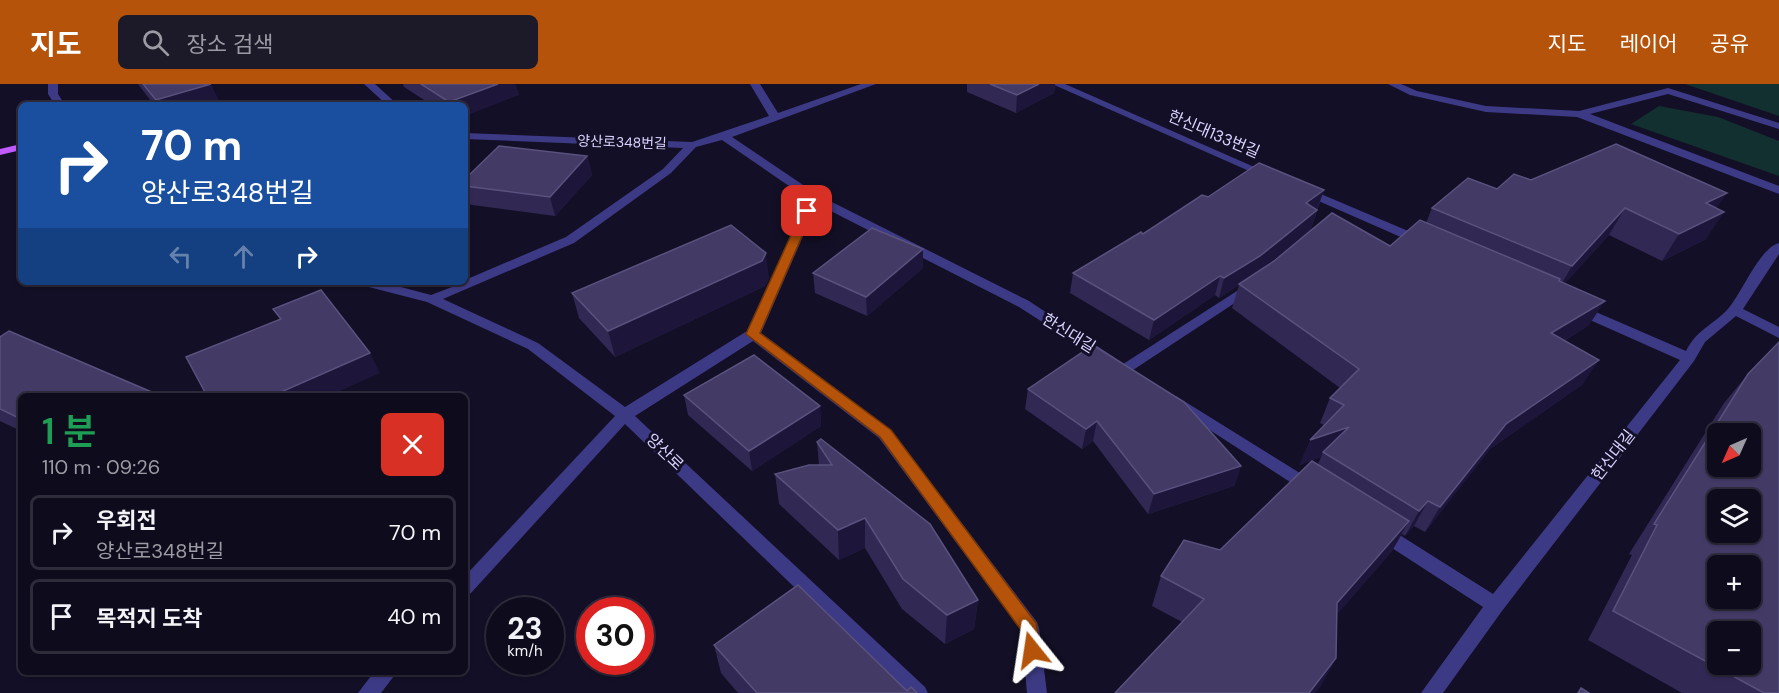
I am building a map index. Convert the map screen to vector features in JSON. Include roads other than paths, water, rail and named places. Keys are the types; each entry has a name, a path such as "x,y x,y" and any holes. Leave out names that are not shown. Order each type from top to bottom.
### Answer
{"main road":[{"path":"0,152 18,148"}],"street":[{"path":"53,84 53,94 58,102"},
{"path":"369,84 390,102"},
{"path":"755,84 775,117"},
{"name":"양산로348번길","path":"468,136 692,145 724,136 871,84"},
{"name":"한신대133번길","path":"1057,84 1287,184 1341,212 1431,246"},
{"path":"1393,84 1414,93 1486,109 1579,114 1668,91 1779,126"},
{"path":"1579,114 1779,190"},
{"name":"한신대길","path":"724,136 814,198 1024,304 1130,372 1260,280"},
{"path":"468,284 570,240 668,171 692,145"},
{"path":"468,585 626,415 753,334 814,198"},
{"name":"한신대길","path":"1431,693 1495,604 1689,358 1699,339 1736,310 1770,255 1779,247"},
{"name":"양산로","path":"378,285 432,299 533,346 626,415 918,693"},
{"path":"432,299 465,285"},
{"path":"1560,302 1689,358"},
{"path":"1736,310 1779,333"},
{"path":"753,334 885,434 1029,628 1037,693"},
{"path":"1165,394 1325,496"},
{"path":"1365,522 1495,604"},
{"path":"368,693 384,675"}]}
